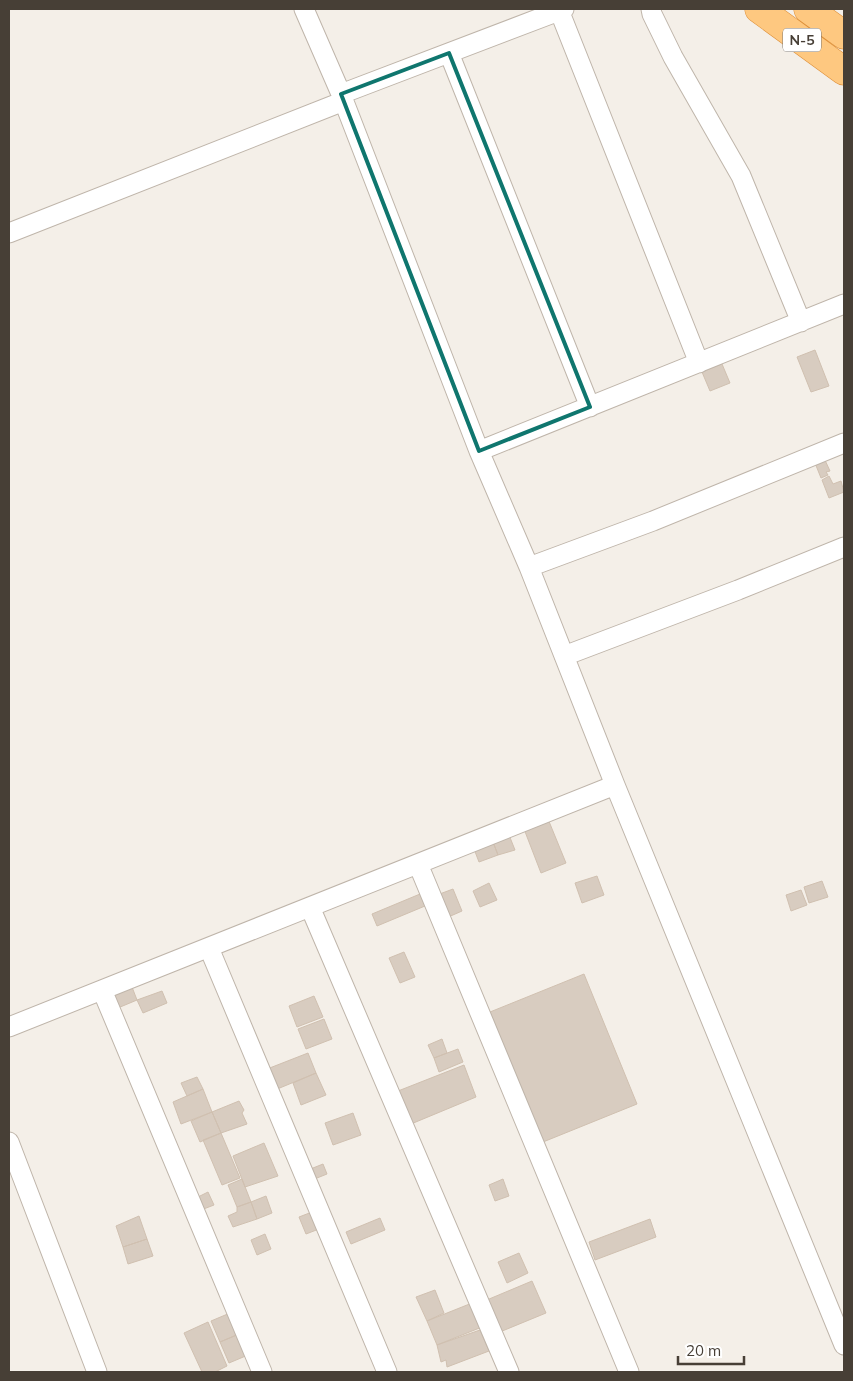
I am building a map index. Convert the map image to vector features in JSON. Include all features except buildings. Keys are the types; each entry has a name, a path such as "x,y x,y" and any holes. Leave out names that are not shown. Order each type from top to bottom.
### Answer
{"highway":[{"name":"N-5","path":"759,9 844,71"},
{"name":"N-5","path":"808,9 844,35"}],"street":[{"path":"304,9 342,97 479,451 529,567 615,785 844,1346"},
{"path":"652,9 652,14 673,57 741,176 801,322"},
{"path":"9,233 449,53 562,10 699,363"},
{"path":"449,53 590,408"},
{"path":"479,451 590,408 844,304"},
{"path":"529,567 653,521 844,443"},
{"path":"564,656 738,590 844,547"},
{"path":"9,1027 615,785"},
{"path":"418,864 630,1372"},
{"path":"310,907 509,1372"},
{"path":"209,948 387,1372"},
{"path":"102,990 262,1372"},
{"path":"9,1142 97,1372"}],"highlighted area":[{"path":"449,53 590,407 479,451 341,94"}]}
